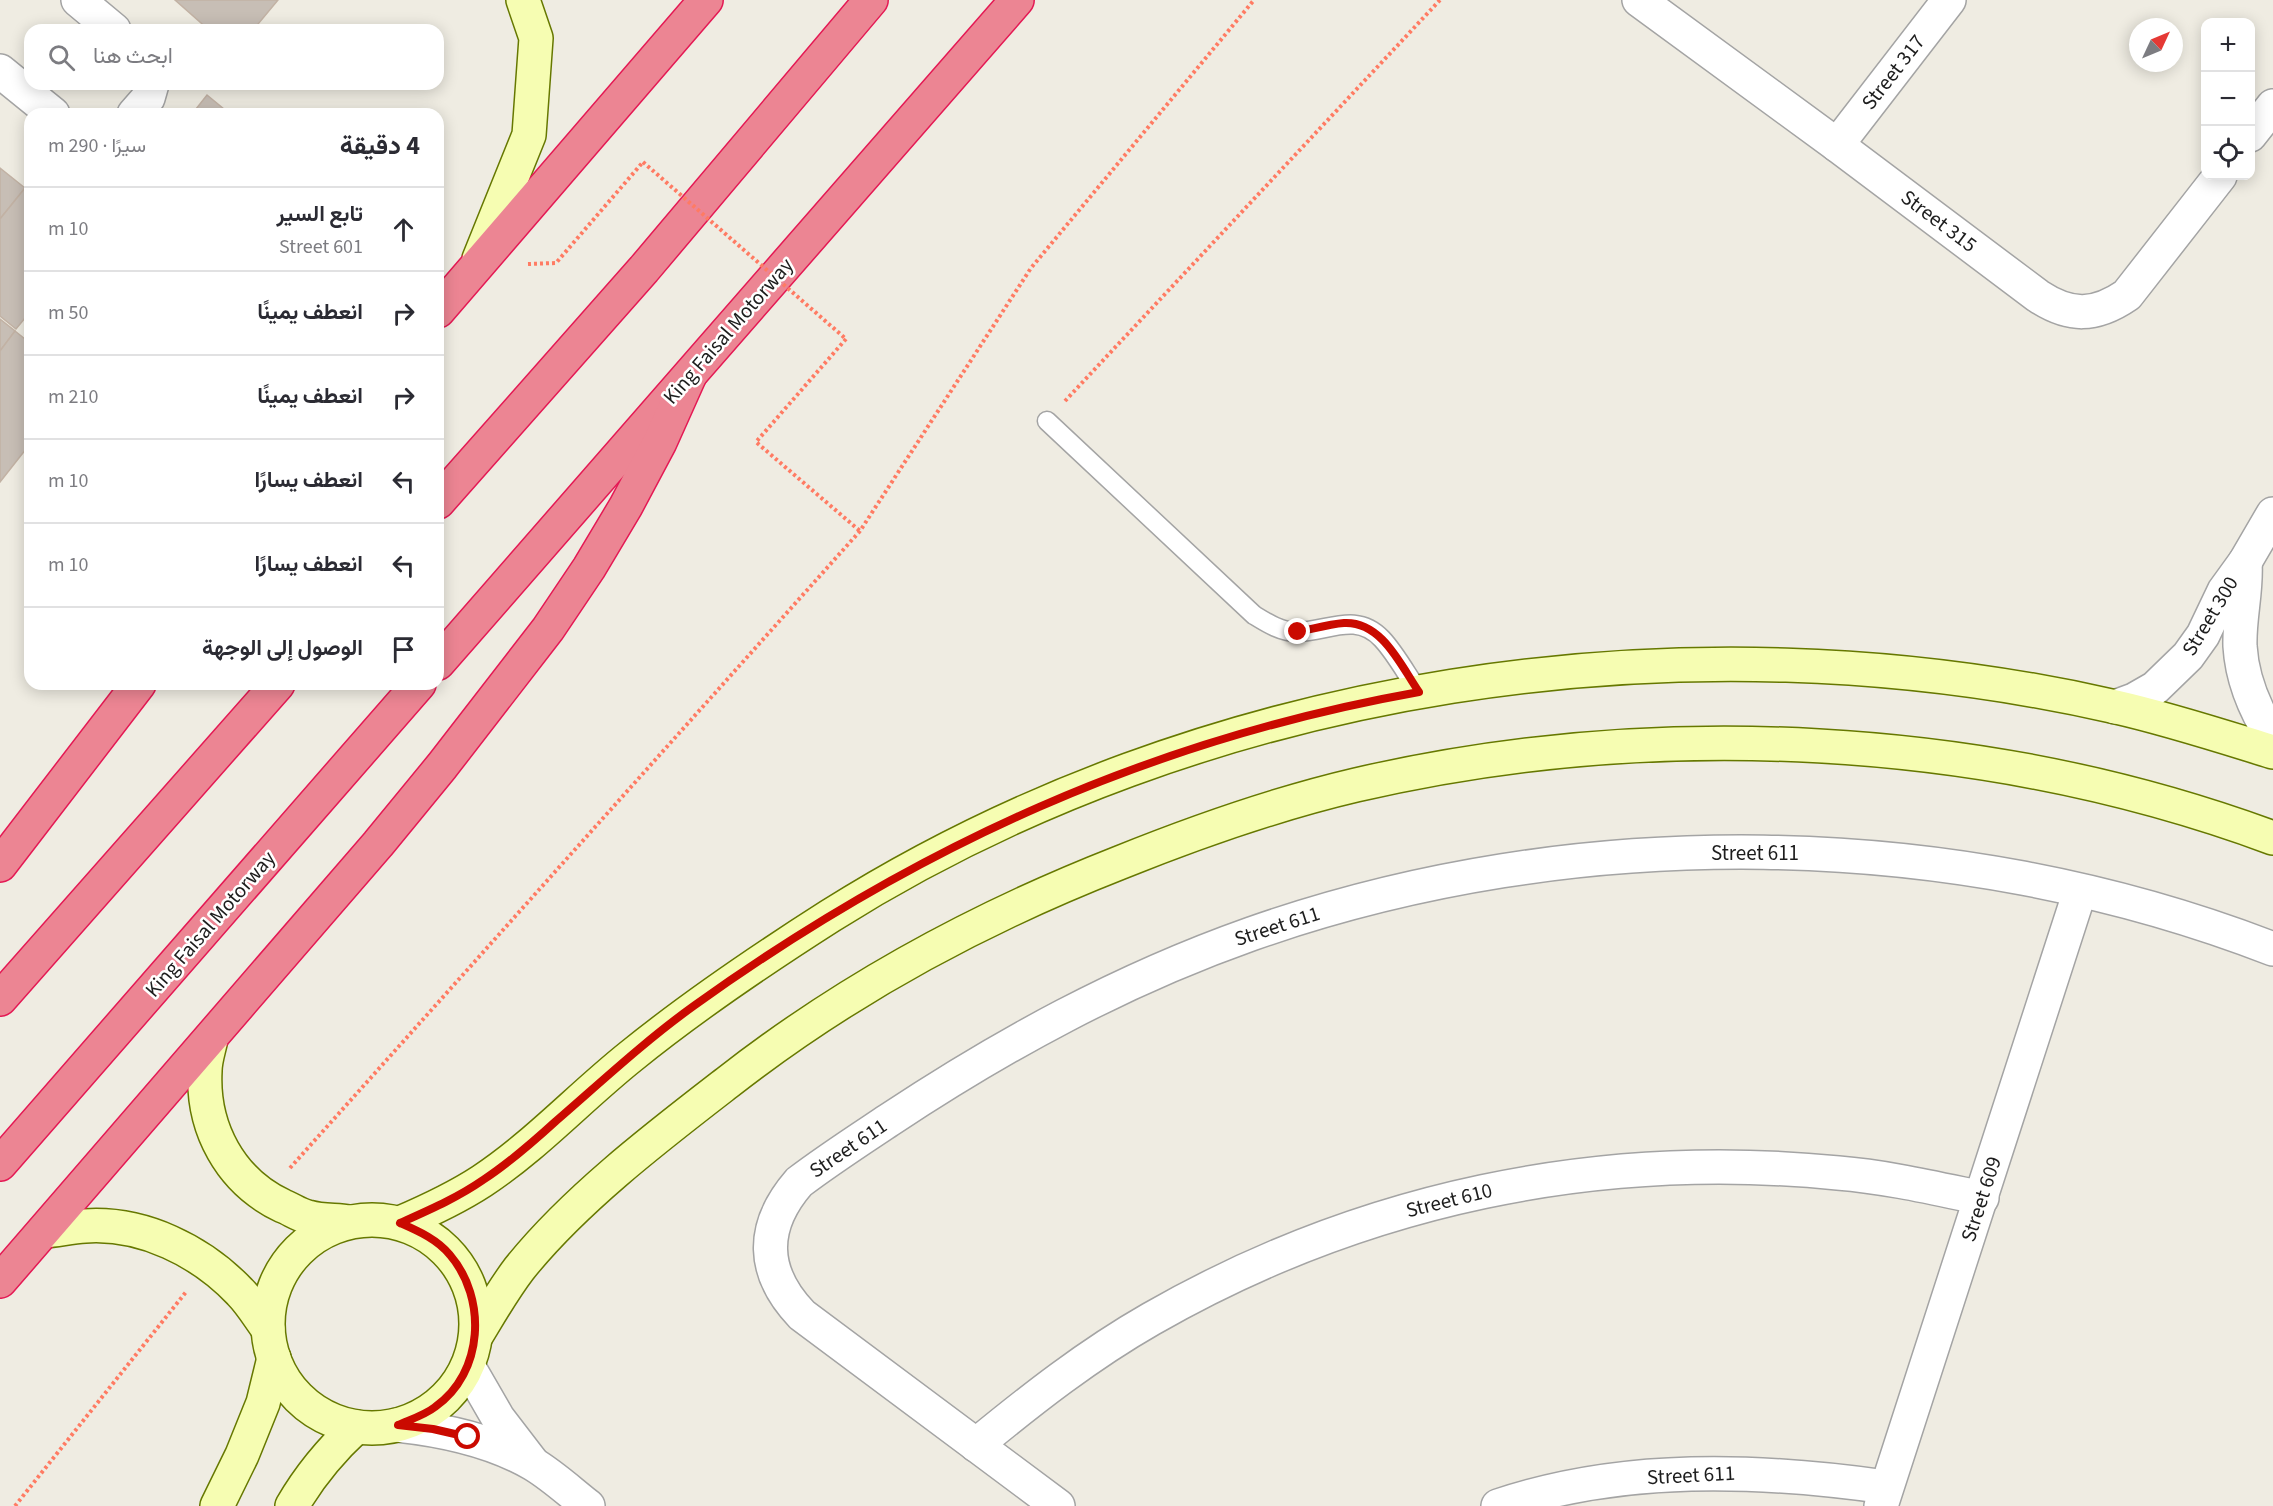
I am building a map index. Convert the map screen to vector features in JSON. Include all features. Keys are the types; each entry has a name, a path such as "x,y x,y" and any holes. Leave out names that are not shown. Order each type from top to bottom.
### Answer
{"highway":[{"path":"444,304 706,0"},
{"path":"444,495 644,269 871,0"},
{"name":"King Faisal Motorway","path":"444,656 1017,0"},
{"path":"0,1281 378,844 442,766 548,629 589,568 626,506 660,442 690,375"},
{"path":"0,866 134,690"},
{"path":"0,999 273,690"},
{"name":"King Faisal Motorway","path":"0,1164 414,690"}],"street":[{"path":"78,0 107,24"},
{"path":"478,264 529,135 536,38 523,0"},
{"name":"Street 315","path":"1639,0 2038,296 2051,305 2066,310 2083,312 2099,310 2127,295 2217,180"},
{"name":"Street 317","path":"1837,145 1949,0"},
{"path":"0,71 46,108"},
{"path":"139,108 148,98 150,90"},
{"path":"2255,129 2273,106"},
{"name":"Street 300","path":"2115,707 2134,700 2155,688 2188,656 2203,635 2232,576 2245,562 2273,514"},
{"name":"Street 300","path":"2245,562 2246,578 2240,646 2243,669 2249,693 2259,716 2273,738"},
{"path":"400,1223 444,1204 484,1180 693,1007 765,957 914,867 1040,805 1118,773 1197,746 1289,720 1374,700 1470,684 1662,665 1758,665 1853,669 2003,686 2115,707 2198,728 2273,752"},
{"path":"398,1425 435,1407 454,1389 472,1351 519,1270 572,1212 649,1145 782,1041 858,991 929,950 1002,913 1077,879 1172,842 1270,808 1356,785 1445,767 1537,754 1611,747 1686,744 1761,745 1839,748 1917,755 2073,779 2150,798 2227,821 2273,838"},
{"name":"Street 611","path":"1058,1506 818,1329 788,1300 777,1282 771,1262 770,1241 774,1219 784,1199 799,1182 816,1169 992,1054 1082,1004 1166,966 1241,938 1327,910 1471,876 1561,863 1640,855 1728,852 1816,854 1937,865 1991,873 2080,891 2166,914 2273,950"},
{"name":"Street 609","path":"1883,1496 1982,1198 2080,891"},
{"path":"210,1039 205,1068 205,1098 212,1127 224,1154 242,1178 265,1197 308,1217 354,1222"},
{"name":"Street 610","path":"976,1445 1031,1400 1089,1358 1150,1319 1213,1285 1278,1255 1345,1229 1414,1208 1483,1191 1554,1178 1625,1170 1697,1166 1840,1173 1911,1183 1982,1198"},
{"path":"217,1506 242,1455 263,1403 271,1344 273,1292 290,1258 319,1234 354,1222 377,1219 400,1223 427,1235 450,1254 466,1278 475,1307 472,1351 498,1418 534,1465"},
{"path":"44,1231 86,1226 129,1229 171,1242 208,1263 242,1293 271,1344 292,1391 321,1414 356,1427 398,1425 433,1429 468,1437 502,1449 534,1465 588,1506"},
{"path":"292,1506 317,1467 330,1451 356,1427"},
{"name":"Street 611","path":"1498,1506 1562,1490 1617,1480 1674,1474 1745,1473 1816,1477 1883,1496"}],"lane":[{"path":"1047,421 1254,615 1282,629 1298,632 1345,623 1369,629 1381,638 1419,692"}],"path":[{"path":"265,1197 860,531 1031,268 1254,0"},
{"path":"1047,421 1440,0"},
{"path":"556,264 642,162 846,339 756,442 860,531"},
{"path":"15,1506 208,1263"}],"building":[{"path":"175,0 278,0 258,24 202,24"},
{"path":"207,95 223,108 197,108"},
{"path":"0,168 24,189 0,219"},
{"path":"24,189 24,319 16,329 0,316 0,219"},
{"path":"0,319 15,331 0,351"},
{"path":"15,331 24,338 24,452 0,482 0,351"}],"route":[{"path":"468,1437 433,1429 398,1425 435,1407 454,1389 468,1366 476,1336 475,1307 466,1278 450,1254 427,1235 400,1223 444,1204 484,1180 693,1007 765,957 904,872 1040,805 1118,773 1197,746 1278,723 1374,700 1419,692 1381,638 1369,629 1345,623 1298,632"}]}
